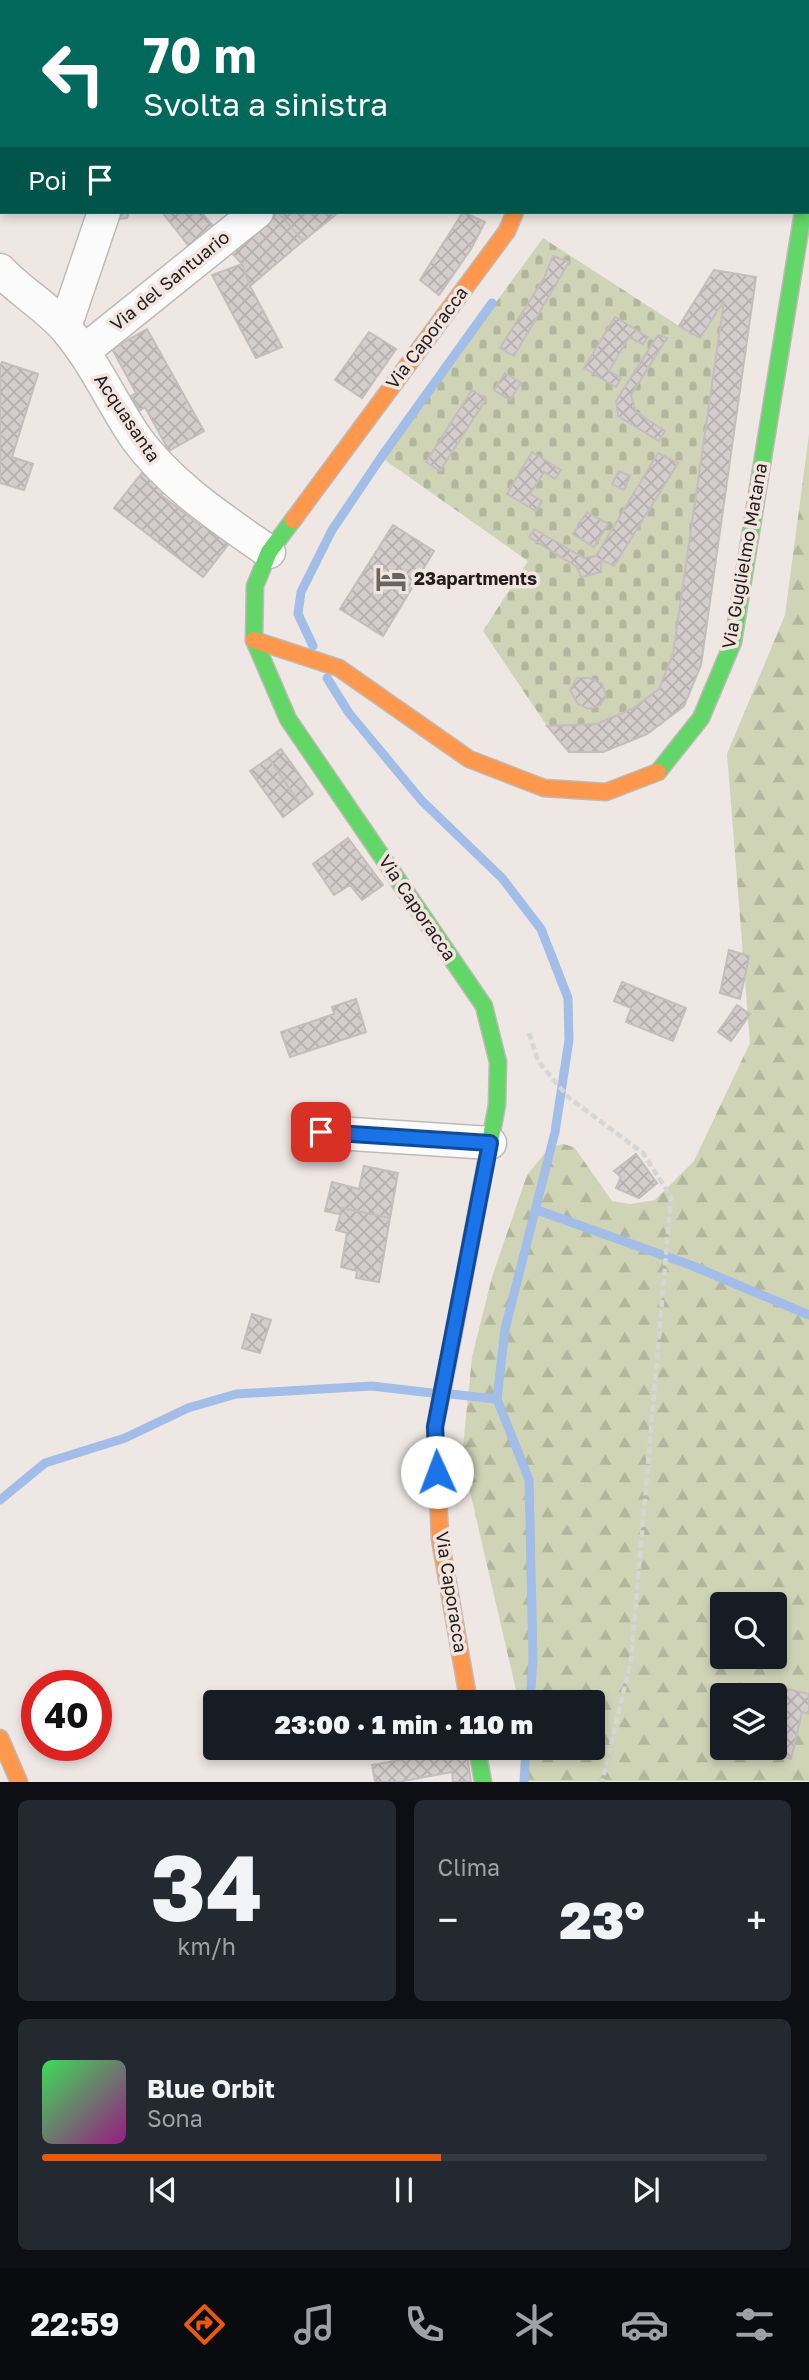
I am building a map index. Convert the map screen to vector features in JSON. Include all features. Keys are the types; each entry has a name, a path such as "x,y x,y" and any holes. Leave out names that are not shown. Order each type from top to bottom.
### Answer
{"street":[{"path":"74,339 104,214"},
{"name":"Via del Santuario","path":"74,339 254,214"},
{"name":"Via Caporacca","path":"467,1690 440,1539 435,1427 498,1105 498,1062 484,1006 288,719 254,640 255,586 269,552 506,231 514,214"},
{"name":"Via Guglielmo Matana","path":"254,640 339,668 469,759 544,788 606,792 657,774 701,718 733,642 803,214"},
{"name":"Acquasanta","path":"0,270 74,339 137,439 167,474 204,506 269,552"},
{"path":"321,1132 490,1143"},
{"path":"0,1738 19,1782"},
{"path":"479,1760 483,1782"}],"path":[{"path":"527,1027 538,1061 568,1097 643,1153 671,1197 631,1660 602,1782"}],"green space":[{"path":"543,238 679,326 714,270 756,277 701,665 684,706 647,734 603,752 569,752 547,726 483,631 528,561 382,458"},
{"path":"809,434 809,1781 527,1781 524,1760 605,1760 605,1690 516,1690 462,1457 472,1357 492,1277 527,1175 549,1148 563,1144 574,1147 612,1201 630,1204 655,1200 694,1161 750,1043 727,754 785,615"}],"building":[{"path":"107,214 128,214 127,218 106,220"},
{"path":"164,214 203,214 219,233 195,254"},
{"path":"276,214 280,214 303,241 250,286 242,264 231,252"},
{"path":"280,214 337,214 303,241"},
{"path":"462,214 485,222 471,249 439,295 420,280"},
{"path":"553,256 569,262 514,356 500,348 544,278"},
{"path":"242,264 250,286 282,347 256,358 212,275"},
{"path":"714,270 756,277 701,665 684,706 647,734 603,752 569,752 547,726 597,724 632,709 659,689 673,654 724,301 700,338 679,326"},
{"path":"615,317 648,337 643,344 629,337 609,371 621,378 616,387 584,368"},
{"path":"147,329 204,431 169,451 145,407 139,411 131,396 136,393 112,349"},
{"path":"369,332 396,349 362,398 335,380"},
{"path":"658,335 667,338 631,395 636,412 665,431 659,441 618,416 616,401"},
{"path":"2,362 38,374 12,457 33,464 24,490 0,483"},
{"path":"505,373 521,383 510,400 494,390"},
{"path":"472,390 486,399 440,471 426,462"},
{"path":"532,452 561,470 555,479 544,472 530,494 542,501 536,511 507,494"},
{"path":"658,453 678,463 614,566 601,560 601,572 581,577 577,567 529,537 534,529 584,558 596,556"},
{"path":"619,471 630,476 624,490 612,484"},
{"path":"142,473 165,491 161,495 202,527 207,523 231,541 203,577 114,508"},
{"path":"587,512 608,524 594,547 573,534"},
{"path":"393,525 434,551 383,636 340,609"},
{"path":"577,678 590,678 602,684 606,696 600,705 589,709 578,704 570,690"},
{"path":"281,749 313,794 300,804 269,758"},
{"path":"269,758 300,804 283,817 250,771"},
{"path":"348,838 383,885 362,900 350,885 334,895 313,864"},
{"path":"729,950 749,956 740,999 720,993"},
{"path":"622,982 686,1008 673,1041 626,1022 631,1008 614,1001"},
{"path":"356,999 366,1032 290,1057 281,1032 334,1014 332,1007"},
{"path":"737,1005 750,1014 739,1030 726,1021"},
{"path":"726,1021 739,1030 731,1041 718,1032"},
{"path":"636,1154 657,1183 639,1198 616,1188 621,1177 614,1171"},
{"path":"364,1166 398,1173 390,1218 342,1208 339,1214 325,1211 332,1182 359,1189"},
{"path":"342,1208 390,1218 379,1282 356,1278 357,1271 341,1267 347,1233 336,1230"},
{"path":"252,1314 271,1320 260,1353 242,1348"},
{"path":"787,1689 809,1694 809,1714 802,1712 791,1759 787,1758"},
{"path":"400,1760 468,1760 471,1782 453,1782 452,1772 398,1782 375,1782 372,1765"}],"waterway":[{"path":"313,646 298,614 301,592 332,530 492,303"},
{"path":"327,678 349,713 422,801 502,878 541,929 568,998 569,1040 555,1132 505,1329 497,1399 529,1480 533,1659 531,1690"},
{"path":"537,1210 693,1266 809,1315"},
{"path":"0,1500 45,1463 125,1438 188,1408 236,1394 372,1386 432,1393"},
{"path":"450,1394 497,1399"},
{"path":"524,1782 525,1760"}],"traffic: fast":[{"path":"658,772 701,718 733,642 803,214"},
{"path":"293,520 269,552 255,586 254,640 288,719 484,1006 498,1062 497,1105 453,1336"},
{"path":"479,1760 483,1782"}],"traffic: slow":[{"path":"293,520 507,231 514,214"},
{"path":"254,640 339,668 469,759 544,788 606,792 658,772"},
{"path":"453,1336 435,1427 440,1539 467,1690"},
{"path":"0,1738 19,1782"}],"place":[{"name":"23apartments","path":"391,579"}],"route":[{"path":"321,1132 490,1143 435,1427 437,1472"}]}
